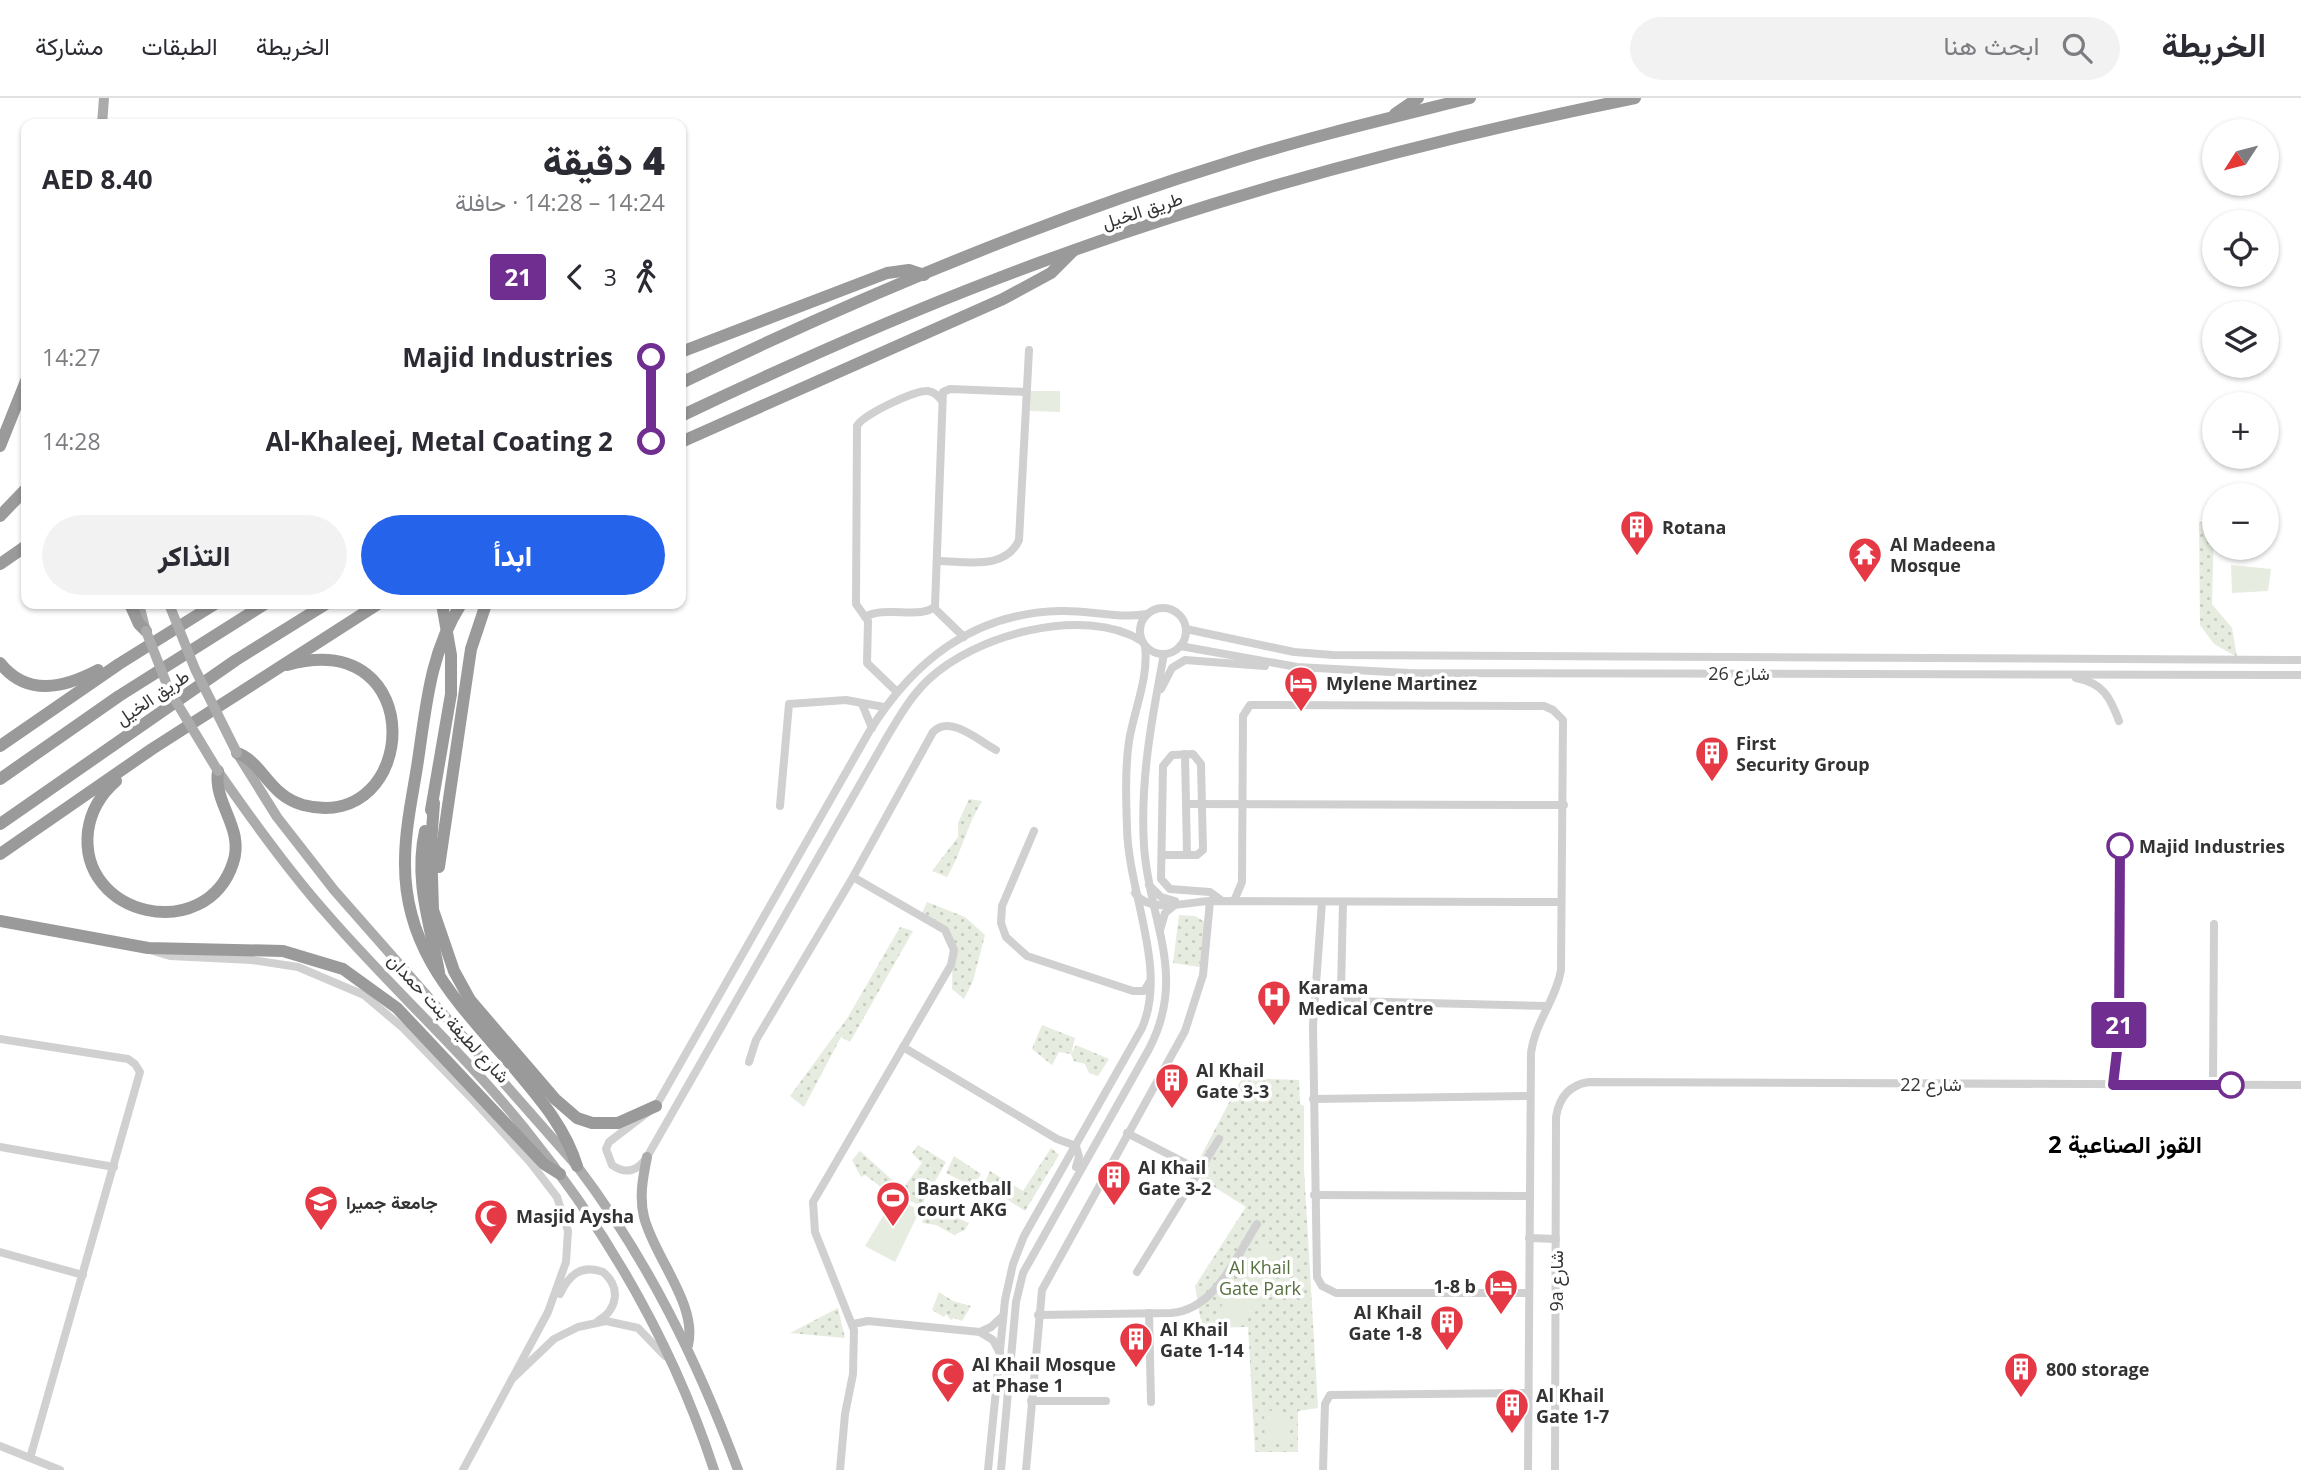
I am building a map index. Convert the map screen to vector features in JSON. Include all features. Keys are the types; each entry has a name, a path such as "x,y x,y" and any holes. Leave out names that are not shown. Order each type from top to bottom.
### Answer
{"highway":[{"path":"1389,118 1418,98"},
{"name":"طريق الخيل","path":"686,381 924,275 1169,182 1231,161 1470,98"},
{"name":"طريق الخيل","path":"686,414 921,309 1073,250 1372,157 1635,98"},
{"path":"686,440 1003,299 1051,274 1073,250"},
{"path":"686,350 887,272 909,271 924,275"},
{"path":"0,446 21,394"},
{"path":"0,516 21,494"},
{"path":"0,564 21,549"},
{"path":"132,609 139,624 146,631"},
{"path":"0,746 119,664 207,609"},
{"name":"طريق الخيل","path":"0,779 119,696 257,609"},
{"name":"طريق الخيل","path":"0,824 236,660 318,609"},
{"path":"0,855 152,749 370,609"},
{"path":"441,982 424,905 421,876 424,838 434,803 451,694 451,655 443,609"},
{"path":"458,609 442,636 431,668 405,861 413,922 426,956 441,982 547,1106 570,1144 577,1166"},
{"path":"443,941 438,899 440,843 471,649 484,609"},
{"path":"237,753 248,758 271,786 303,805 341,804 361,794 377,780 394,741 392,715 387,701 369,677 357,669 328,661 313,661 273,669"},
{"path":"0,663 17,679 29,685 51,687 69,684 119,664"},
{"path":"152,749 145,761 106,790 93,812 88,851 95,873 109,892 128,906 158,913 179,912 198,905 222,885 233,864 236,842 232,820 218,789 218,771"},
{"path":"434,803 431,900 454,971 470,1000 568,1112 577,1118 605,1125 629,1120 656,1106"},
{"path":"0,921 25,923 148,948 283,951 343,969 397,1008 544,1164 560,1174"}],"main road":[{"path":"102,119 104,98"},
{"name":"شارع لطيفة بنت حمدان","path":"140,609 169,690 218,771 258,829 328,916 506,1106 560,1174 637,1290 677,1368 714,1470"},
{"name":"شارع لطيفة بنت حمدان","path":"171,609 195,669 237,753 277,817 347,905 577,1166 641,1257 688,1345 738,1470"},
{"path":"647,1157 642,1190 643,1215 656,1251 688,1315 688,1345"}],"street":[{"path":"938,561 999,561 1007,557 1017,545 1021,530 1029,350"},
{"path":"934,608 938,561 942,401 948,389 1026,392"},
{"path":"896,691 867,663 868,624 856,604 858,423 866,415 923,391 934,393 942,401"},
{"path":"865,617 878,611 927,612 934,608"},
{"path":"934,608 964,637"},
{"path":"1167,608 1180,616 1186,629 1180,646 1164,654 1124,632 1060,627 1022,632 989,642 958,658 919,690 887,737 647,1157 635,1170 619,1170 607,1158 606,1149 614,1136 656,1106 884,708 896,691 929,657 1006,618 1029,613 1064,611 1127,616 1167,608"},
{"path":"988,1470 1003,1315 1017,1253 1148,1014 1152,975 1127,840 1127,755 1145,673 1140,624 1147,614"},
{"name":"شارع 26","path":"1186,629 1294,652 1411,656 2301,660"},
{"name":"شارع 26","path":"1180,646 1280,665 1409,673 2301,675"},
{"path":"1001,1470 1018,1292 1027,1264 1149,1049 1161,1022 1168,977 1148,884 1143,784 1164,654"},
{"path":"1409,673 1405,665 1411,656"},
{"path":"2121,674 2138,659"},
{"path":"1155,701 1169,672 1185,660 1249,666 1280,665"},
{"path":"2056,674 2086,680 2101,687 2112,701 2119,721"},
{"path":"780,806 789,704 846,700 884,708"},
{"path":"862,704 872,728"},
{"path":"1234,901 1242,882 1243,713 1252,704 1549,708 1557,713 1564,725 1561,970 1557,988 1532,1043 1528,1470"},
{"path":"749,1062 755,1040 853,877 936,729 952,725 996,750"},
{"path":"1185,754 1187,855"},
{"path":"1163,855 1197,855 1203,850 1200,760 1196,755 1169,757 1163,766 1161,879 1165,886 1210,892 1222,901"},
{"path":"1186,804 1564,804"},
{"path":"1034,831 1002,906 1001,923 1006,937 1027,956 1133,991 1145,1002 1148,1014"},
{"path":"840,1470 845,1414 853,1374 853,1324 815,1232 813,1202 951,965 953,943 945,930 853,877"},
{"path":"1148,884 1161,897 1182,902"},
{"path":"1135,893 1142,901 1152,905 1210,901 1561,902"},
{"path":"1026,1470 1038,1315 1049,1274 1176,1049 1192,1013 1205,962 1210,901"},
{"path":"1160,933 1165,913 1182,902"},
{"path":"1322,902 1313,1004 1315,1272 1319,1282 1331,1292 1529,1293"},
{"path":"1343,902 1341,991 1347,1001 1548,1006"},
{"path":"2213,1085 2214,924"},
{"path":"148,948 170,956 252,960 298,967 364,995 394,1019 502,1132 557,1197 568,1231 568,1254 550,1306"},
{"path":"1133,991 1146,989 1152,975"},
{"path":"0,1039 132,1061 138,1068 140,1077 30,1458"},
{"path":"903,1047 1057,1139 1076,1146"},
{"name":"شارع 22","path":"1565,1094 1578,1084 1589,1082 2301,1085"},
{"name":"9a شارع","path":"1555,1470 1556,1117 1565,1094"},
{"path":"1313,1099 1530,1096"},
{"path":"1127,1133 1199,1171"},
{"path":"1057,1139 1069,1157"},
{"path":"1137,1272 1219,1139"},
{"path":"1068,1189 1079,1160 1076,1146"},
{"path":"0,1147 114,1167"},
{"path":"1314,1195 1529,1196"},
{"path":"1038,1315 1178,1312 1204,1301 1257,1224"},
{"path":"1529,1238 1556,1239"},
{"path":"0,1252 83,1275"},
{"path":"463,1470 550,1306 570,1277 580,1270 595,1269 613,1283 615,1298 609,1313 595,1323 554,1339 512,1379"},
{"path":"1149,1313 1152,1402"},
{"path":"980,1332 996,1324 1003,1315"},
{"path":"595,1323 617,1321 638,1328 677,1368"},
{"path":"853,1324 868,1321 980,1332 993,1340 1000,1353"},
{"path":"1324,1470 1326,1399 1332,1395 1528,1393"},
{"path":"1031,1401 1106,1401"},
{"path":"0,1446 60,1470"}],"green space":[{"path":"1030,391 1060,391 1060,412 1030,411"},
{"path":"2199,522 2202,522 2202,560 2213,560 2212,604 2232,628 2237,657 2214,644 2200,625"},
{"path":"2231,565 2271,569 2268,591 2232,593"},
{"path":"969,799 982,801 947,877 932,871 958,837 958,823"},
{"path":"927,902 965,917 985,935 973,981 964,999 952,989 953,939 922,913"},
{"path":"1179,915 1195,916 1205,922 1200,967 1173,963"},
{"path":"900,927 913,931 850,1042 841,1037 804,1107 790,1096 848,1017"},
{"path":"1042,1025 1075,1038 1071,1054 1059,1052 1052,1065 1032,1049"},
{"path":"1076,1045 1109,1059 1098,1076 1089,1073 1085,1064 1074,1061 1071,1054"},
{"name":"Al Khail Gate Park","path":"1242,1078 1299,1080 1300,1104 1304,1106 1304,1169 1318,1408 1298,1411 1298,1452 1255,1452 1248,1327 1202,1328 1195,1286 1246,1207 1192,1173"},
{"path":"918,1145 946,1162 921,1206 898,1195 922,1163 912,1153"},
{"path":"1051,1148 1059,1155 1025,1211 984,1184 990,1171 1023,1191"},
{"path":"860,1151 899,1186 892,1195 865,1175 861,1177 852,1160"},
{"path":"954,1156 981,1174 973,1187 946,1173"},
{"name":"Basketball court AKG","path":"894,1198 920,1210 895,1262 865,1246"},
{"path":"924,1203 969,1223 965,1230 954,1235 936,1225 922,1223 924,1216 920,1214"},
{"path":"1260,1245 1284,1259 1242,1326 1217,1313"},
{"path":"939,1292 953,1301 971,1306 962,1321 954,1318 951,1320 946,1314 944,1317 932,1310"},
{"path":"838,1308 845,1338 790,1333"},
{"path":"1264,1410 1289,1413 1289,1443 1265,1443"}],"bus line":[{"name":"21","path":"2120,846 2119,1034 2113,1085 2231,1085"}],"place":[{"name":"Rotana","path":"1637,557"},
{"name":"Al Madeena Mosque","path":"1865,584"},
{"name":"Mylene Martinez","path":"1301,713"},
{"name":"First Security Group","path":"1712,783"},
{"name":"Majid Industries","path":"2120,846"},
{"name":"Karama Medical Centre","path":"1274,1027"},
{"name":"Al Khail Gate 3-3","path":"1172,1110"},
{"name":"Al Khail Gate 3-2","path":"1114,1207"},
{"name":"Basketball court AKG","path":"893,1228"},
{"name":"جامعة جميرا","path":"321,1232"},
{"name":"Masjid Aysha","path":"491,1246"},
{"name":"1-8 b","path":"1501,1316"},
{"name":"Al Khail Gate 1-8","path":"1447,1352"},
{"name":"Al Khail Gate 1-14","path":"1136,1369"},
{"name":"800 storage","path":"2021,1399"},
{"name":"Al Khail Mosque at Phase 1","path":"948,1404"},
{"name":"Al Khail Gate 1-7","path":"1512,1435"}],"district":[{"name":"القوز الصناعية 2","path":"2125,1143"}]}
